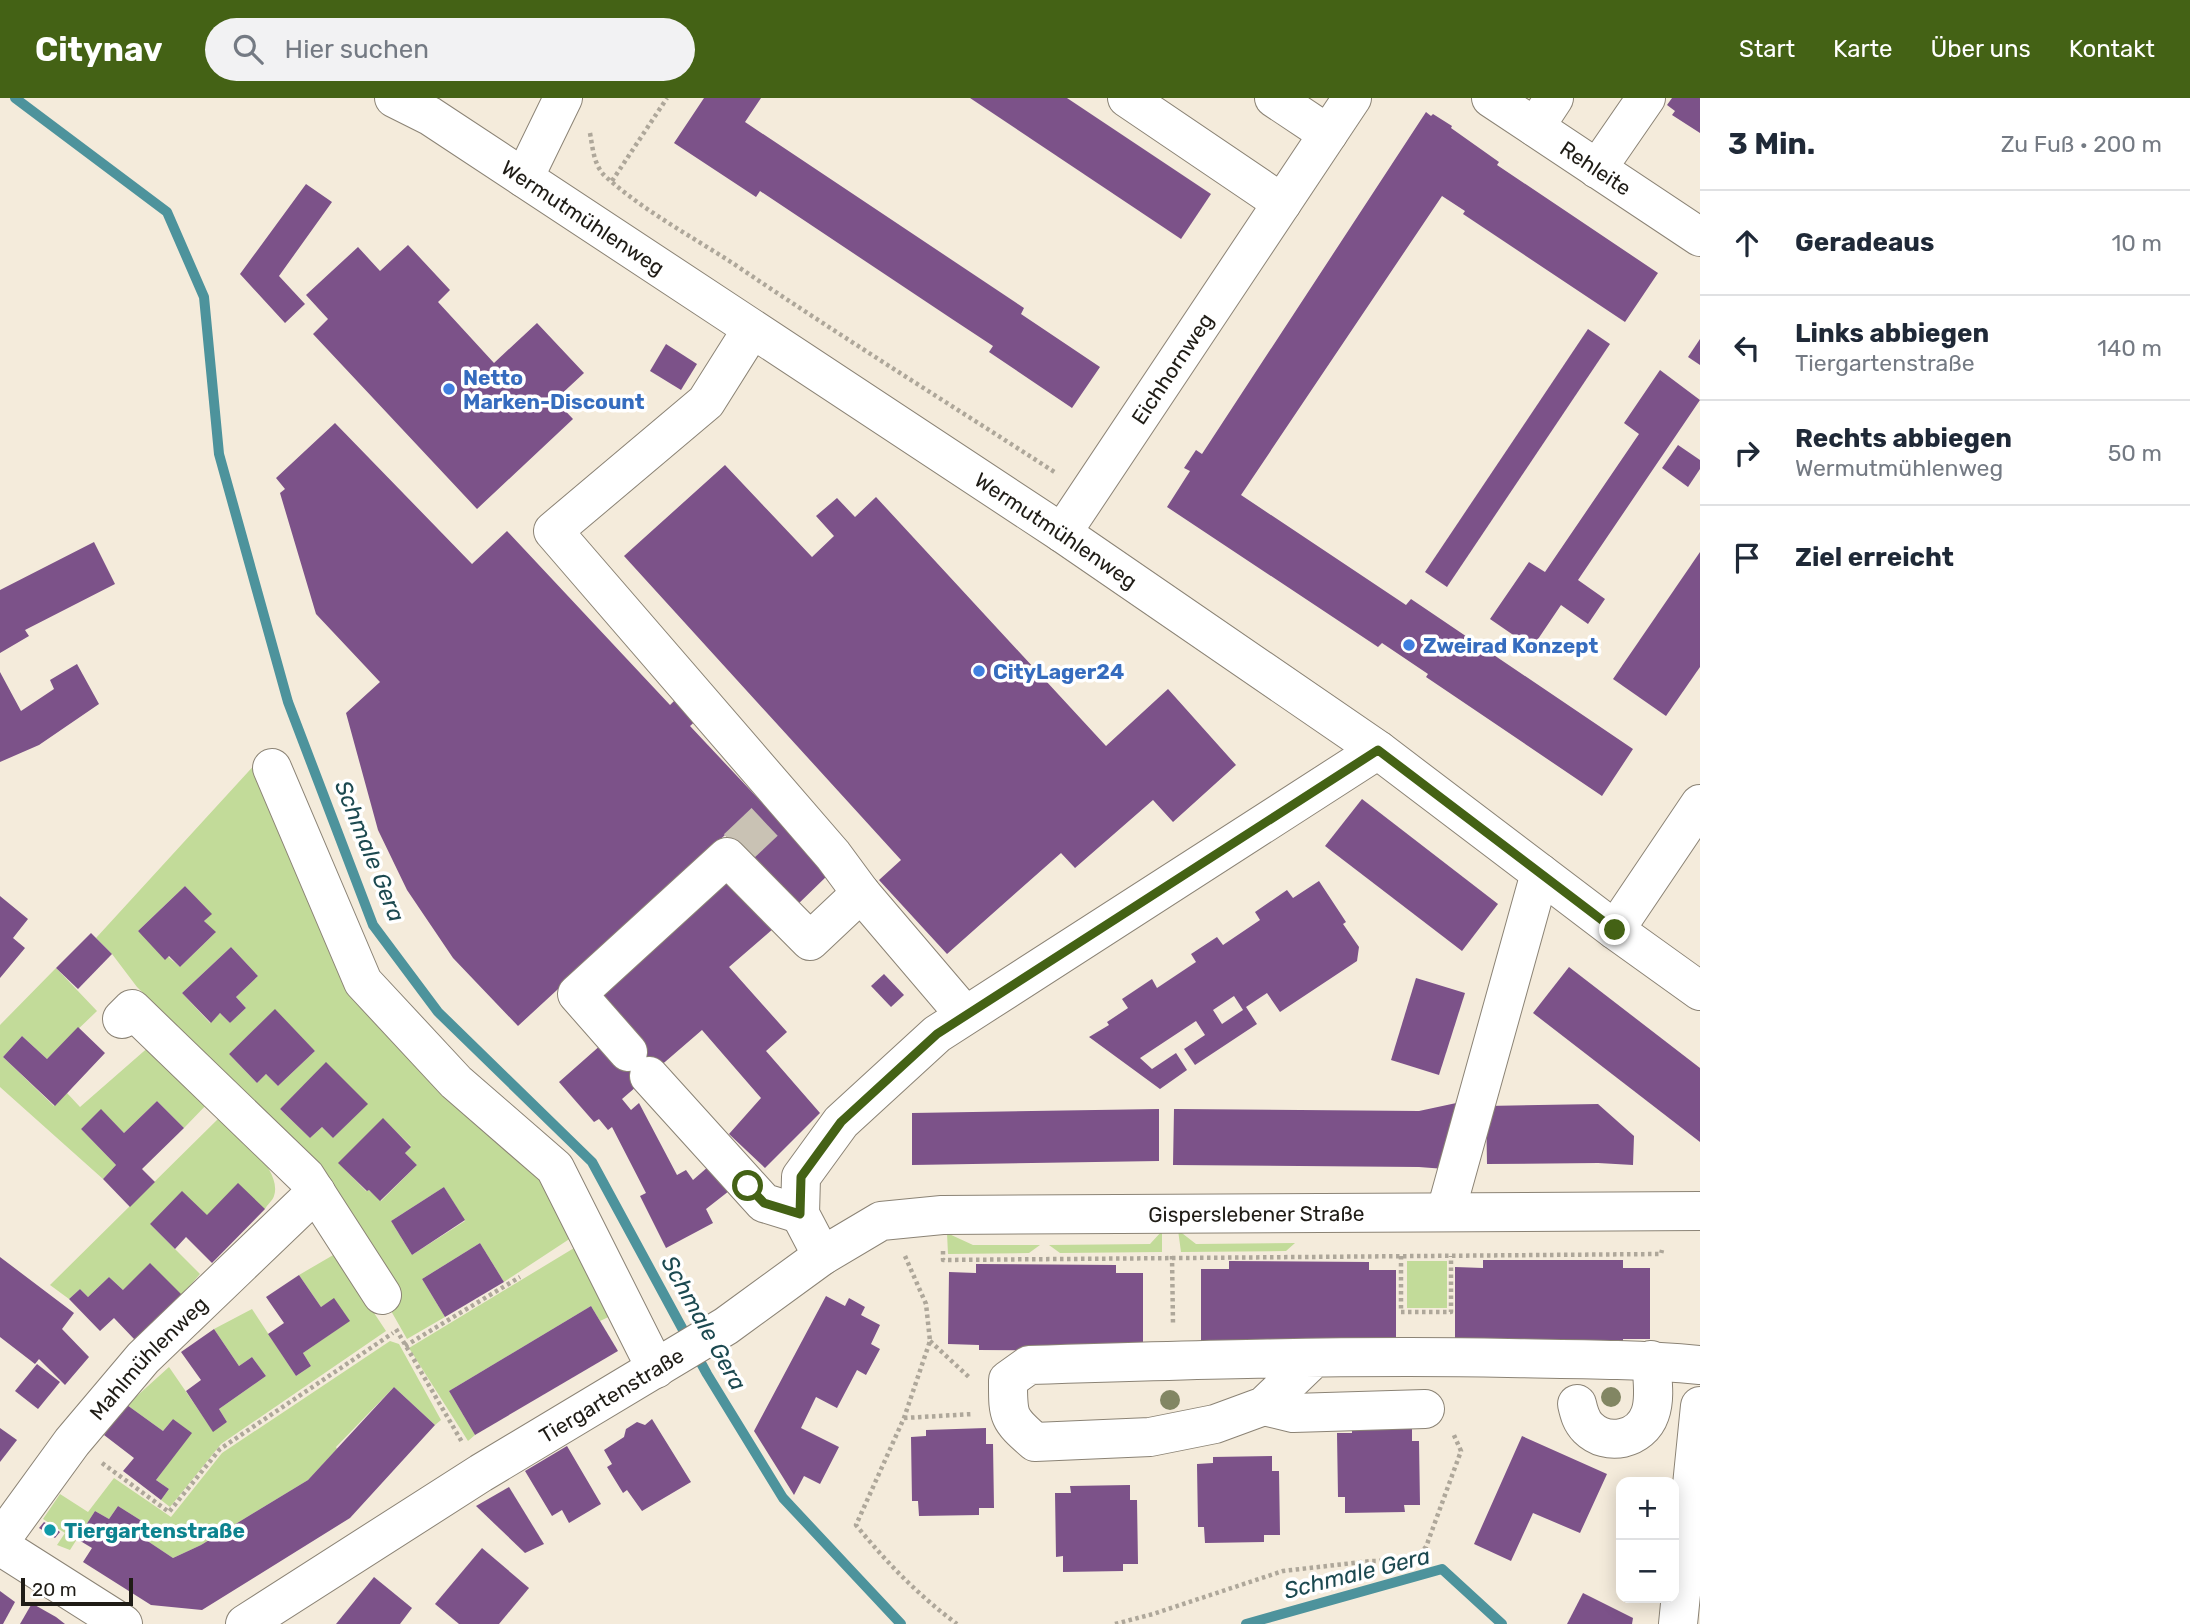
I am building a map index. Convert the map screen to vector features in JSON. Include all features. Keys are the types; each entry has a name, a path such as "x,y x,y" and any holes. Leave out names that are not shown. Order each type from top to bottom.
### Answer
{"street":[{"name":"Wermutmühlenweg","path":"394,98 430,116 1062,533 1378,750 1700,991"},
{"path":"1127,98 1282,203"},
{"path":"1273,98 1328,134"},
{"name":"Eichhornweg","path":"1062,533 1352,98"},
{"name":"Rehleite","path":"1491,98 1544,113 1597,169 1700,237"},
{"path":"1597,169 1646,98"},
{"path":"524,178 576,111"},
{"path":"752,329 706,402 553,531 780,808 833,855 861,893 965,1015"},
{"path":"822,1256 800,1214 801,1177 841,1122 937,1034 1378,750"},
{"path":"272,768 363,982 456,1082 555,1168 660,1366"},
{"path":"1615,930 1700,804"},
{"path":"800,1214 764,1203 577,994 732,852 810,941 861,893"},
{"path":"1446,1211 1540,873"},
{"path":"122,1019 132,1009 306,1177 382,1295"},
{"name":"Mahlmühlenweg","path":"0,1541 72,1442 143,1358 316,1192"},
{"name":"Gisperslebener Straße","path":"822,1256 881,1221 942,1215 1700,1211"},
{"name":"Tiergartenstraße","path":"245,1624 481,1473 726,1326 822,1256"},
{"path":"1314,1358 1264,1406 1215,1424 1150,1437 1035,1442 1021,1430 1008,1412 1008,1380 1029,1365 1314,1358 1424,1356 1651,1360 1700,1365"},
{"path":"1577,1404 1580,1417 1597,1435 1622,1439 1634,1434 1644,1426 1650,1414 1651,1360"},
{"path":"1264,1406 1293,1413 1425,1409"},
{"path":"1678,1624 1700,1406"},
{"path":"0,1546 123,1624"}],"path":[{"path":"612,181 667,98"},
{"path":"576,111 595,163 624,193 1089,494"},
{"path":"1171,1213 1173,1311"},
{"path":"881,1221 907,1259 926,1304 930,1341 904,1418 856,1525 886,1562 928,1602 957,1624"},
{"path":"1401,1256 1401,1312 1423,1312 1451,1312 1451,1256"},
{"path":"405,1346 520,1277"},
{"path":"382,1295 382,1306 481,1473"},
{"path":"1423,1312 1424,1356"},
{"path":"72,1442 169,1512 220,1449 396,1330"},
{"path":"930,1341 950,1359"},
{"path":"1115,1624 1283,1571 1371,1561 1412,1560 1426,1547 1461,1451 1450,1428 1425,1409"},
{"path":"904,1418 1008,1412"}],"green space":[{"path":"259,760 316,913 544,1170 574,1236 504,1282 480,1243 422,1279 445,1317 407,1339 299,1149 137,987 96,938","holes":["185,886 211,914 204,921 215,933 180,967 138,931","231,947 258,976 236,997 246,1008 230,1023 220,1013 210,1023 182,993","275,1010 315,1051 278,1086 266,1074 257,1083 229,1054","326,1063 367,1104 333,1138 322,1127 310,1138 280,1109","383,1119 411,1146 405,1153 417,1165 381,1201 369,1190 366,1191 339,1163","444,1187 465,1221 412,1255 391,1221"]},
{"path":"56,968 97,1011 47,1059 22,1036 3,1057 54,1106 67,1093 80,1107 151,1045 210,1101 184,1128 157,1101 124,1133 101,1110 81,1129 116,1165 103,1179 0,1087 0,1025"},
{"path":"221,1116 265,1164 272,1175 274,1196 265,1209 150,1224 200,1274 182,1295 123,1290 109,1277 88,1297 80,1289 69,1299 50,1285"},
{"path":"1178,1230 1196,1244 1295,1243 1286,1251 1181,1252"},
{"path":"1162,1231 1162,1252 1060,1253 1049,1245 1150,1244"},
{"path":"947,1233 973,1245 1040,1245 1029,1253 948,1254"},
{"path":"579,1245 615,1314 600,1321 591,1306 449,1391 475,1435 468,1441 409,1348"},
{"path":"335,1254 386,1331 221,1444 170,1507 161,1500 169,1489 156,1480 191,1433 173,1419 163,1431 127,1405 169,1367 213,1431 227,1422 219,1409 266,1376 252,1357 239,1366 214,1329 252,1309 296,1376 311,1366 303,1353 349,1321 334,1299 321,1307 299,1275"},
{"path":"1407,1261 1447,1261 1447,1308 1407,1308"},
{"path":"390,1341 399,1344 441,1420 435,1425 394,1387 308,1480 201,1545 173,1558 146,1540 153,1528 118,1506 109,1519 95,1511 70,1550 57,1545 65,1533 43,1519 60,1494 88,1512 114,1478 171,1517 222,1453"}],"building":[{"path":"704,98 761,98 745,122 1024,308 1021,314 1100,367 1072,408 989,352 993,346 760,191 756,197 674,143"},
{"path":"970,98 1067,98 1211,194 1181,239"},
{"path":"1672,98 1700,98 1700,133 1672,115 1675,111 1667,105"},
{"path":"1426,112 1452,126 1451,128 1499,162 1497,165 1658,273 1625,322 1463,214 1465,211 1442,196 1241,495 1406,605 1411,599 1633,749 1602,796 1426,677 1428,674 1382,643 1378,647 1167,507 1190,471 1184,468 1196,450 1202,454"},
{"path":"306,184 332,202 279,276 305,304 285,323 240,274"},
{"path":"408,245 450,290 438,302 494,363 537,323 584,373 555,400 573,419 477,509 313,334 328,319 306,295 358,247 380,271"},
{"path":"1588,329 1610,344 1447,587 1425,572"},
{"path":"1700,339 1700,365 1688,357"},
{"path":"666,344 697,364 681,390 650,371"},
{"path":"1660,370 1700,400 1578,580 1605,599 1588,624 1561,605 1532,648 1490,619 1529,562 1545,572 1639,434 1624,423"},
{"path":"335,423 472,564 507,531 670,705 681,694 701,716 690,726 829,874 794,908 725,835 518,1026 453,958 407,890 378,830 346,713 380,682 316,614 280,493 285,489 276,478"},
{"path":"1678,445 1700,460 1700,469 1688,487 1662,468"},
{"path":"725,465 812,557 834,536 816,516 837,498 855,517 876,497 1106,746 1168,689 1236,765 1173,822 1153,800 1075,868 1061,853 947,954 879,880 901,860 624,556"},
{"path":"94,542 115,584 25,630 29,636 0,653 0,590"},
{"path":"1700,552 1700,667 1666,716 1613,679"},
{"path":"77,664 99,704 39,745 0,762 0,672 21,711 54,689 50,680"},
{"path":"1362,799 1498,904 1462,951 1325,846"},
{"path":"729,878 774,928 729,967 787,1032 766,1051 820,1113 765,1168 729,1134 761,1098 702,1030 622,1099 631,1110 639,1103 677,1175 686,1170 693,1180 709,1166 729,1191 706,1209 713,1223 666,1248 640,1196 646,1193 612,1127 608,1130 599,1119 594,1122 559,1082 602,1044 598,996"},
{"path":"1319,881 1359,947 1357,961 1280,1012 1267,993 1246,1007 1257,1024 1195,1065 1184,1049 1205,1035 1196,1021 1140,1058 1152,1069 1176,1053 1187,1070 1160,1089 1089,1037 1109,1025 1107,1022 1128,1008 1122,999 1152,979 1157,988 1196,962 1191,954 1217,937 1223,945 1260,920 1255,912 1287,890 1293,898","holes":["1234,996 1243,1010 1222,1024 1213,1010"]},
{"path":"185,886 212,914 204,921 216,932 180,967 169,956 165,960 138,931"},
{"path":"0,896 28,919 13,938 25,948 0,978"},
{"path":"91,933 112,954 78,989 56,968"},
{"path":"231,947 258,976 236,997 246,1008 230,1023 220,1013 211,1023 182,993"},
{"path":"1569,967 1700,1068 1700,1142 1533,1013"},
{"path":"884,974 904,995 891,1007 871,986"},
{"path":"1416,978 1465,993 1439,1075 1391,1060"},
{"path":"275,1009 315,1051 278,1086 266,1074 257,1083 229,1054"},
{"path":"78,1027 105,1053 55,1106 3,1057 22,1036 47,1059"},
{"path":"326,1062 368,1104 333,1138 322,1127 310,1138 280,1109"},
{"path":"157,1101 184,1128 142,1169 155,1182 130,1207 103,1179 116,1165 81,1129 101,1109 124,1133"},
{"path":"1461,1102 1445,1169 1173,1165 1174,1109 1419,1111"},
{"path":"1598,1104 1634,1136 1633,1165 1487,1164 1486,1106"},
{"path":"1159,1109 1159,1161 912,1165 912,1113"},
{"path":"383,1118 411,1147 405,1153 417,1165 380,1201 338,1163"},
{"path":"238,1183 265,1209 212,1263 186,1237 175,1249 150,1224 182,1191 207,1215"},
{"path":"444,1187 465,1220 412,1255 391,1221"},
{"path":"480,1243 504,1282 445,1317 422,1279"},
{"path":"0,1257 74,1313 62,1329 89,1357 65,1385 39,1359 35,1364 0,1337"},
{"path":"1483,1260 1623,1260 1623,1268 1650,1268 1650,1339 1623,1339 1623,1345 1455,1339 1455,1267 1483,1268"},
{"path":"1229,1261 1369,1262 1369,1270 1396,1270 1396,1341 1201,1341 1201,1269 1229,1269"},
{"path":"150,1263 182,1295 135,1340 114,1318 100,1331 69,1299 80,1289 88,1297 109,1277 123,1290"},
{"path":"976,1264 1116,1265 1116,1273 1143,1273 1143,1344 1116,1351 979,1350 979,1345 948,1344 949,1272 976,1273"},
{"path":"299,1275 321,1307 334,1298 350,1321 303,1353 311,1366 296,1376 268,1334 284,1323 266,1297"},
{"path":"826,1296 845,1306 849,1298 865,1307 861,1315 880,1325 871,1344 880,1349 866,1375 857,1370 837,1408 816,1397 801,1428 839,1447 820,1484 804,1476 794,1495 754,1431"},
{"path":"591,1306 618,1351 475,1435 449,1391"},
{"path":"214,1329 239,1366 252,1357 266,1376 219,1409 227,1422 213,1432 186,1391 201,1380 181,1352"},
{"path":"37,1364 60,1382 38,1409 15,1391"},
{"path":"394,1387 435,1425 350,1518 202,1610 151,1605 83,1562 92,1548 77,1539 95,1511 109,1519 118,1506 153,1528 146,1540 173,1558 201,1545 308,1480"},
{"path":"127,1405 163,1431 173,1419 192,1433 156,1480 169,1489 161,1500 123,1471 134,1458 104,1435"},
{"path":"652,1419 691,1482 642,1511 627,1490 623,1493 607,1467 612,1464 604,1450 624,1437 626,1429 637,1422 645,1425"},
{"path":"1412,1425 1412,1441 1419,1441 1420,1505 1404,1505 1405,1512 1345,1513 1345,1497 1338,1497 1337,1433 1352,1433 1352,1427"},
{"path":"0,1428 17,1440 0,1462"},
{"path":"986,1428 986,1444 993,1444 994,1508 979,1508 979,1515 919,1516 918,1501 912,1501 911,1437 926,1436 926,1430"},
{"path":"1522,1436 1607,1474 1580,1533 1533,1513 1511,1561 1474,1544"},
{"path":"567,1446 601,1504 569,1523 562,1510 552,1516 525,1471"},
{"path":"1272,1456 1272,1471 1279,1471 1280,1535 1264,1535 1264,1542 1205,1543 1204,1527 1198,1527 1197,1464 1213,1463 1213,1457"},
{"path":"1130,1485 1130,1500 1137,1500 1138,1564 1123,1564 1123,1571 1063,1572 1063,1556 1056,1557 1055,1493 1071,1493 1070,1486"},
{"path":"509,1487 544,1544 525,1553 476,1506"},
{"name":"Tiergartenstraße","path":"44,1522 60,1532 55,1538 39,1528"},
{"path":"482,1548 529,1588 499,1624 459,1624 435,1604"},
{"path":"374,1577 412,1608 400,1624 336,1624"},
{"path":"0,1591 15,1602 3,1624 0,1624"},
{"path":"1583,1593 1633,1618 1632,1624 1567,1624"},
{"path":"33,1604 56,1617 65,1624 20,1624"}],"waterway":[{"name":"Schmale Gera","path":"15,98 167,212 204,297 219,454 288,702 373,925 438,1012 592,1162 707,1374 783,1498 901,1624"},
{"name":"Schmale Gera","path":"1246,1624 1442,1569 1502,1624"}],"tunnel":[{"path":"737,848 773,814"}],"place":[{"name":"Netto Marken-Discount","path":"449,389"},
{"name":"Zweirad Konzept","path":"1409,645"},
{"name":"CityLager24","path":"979,671"},
{"name":"Tiergartenstraße","path":"50,1530"}],"route":[{"path":"748,1186 764,1203 800,1214 801,1177 841,1122 937,1034 1378,750 1615,930"}]}
